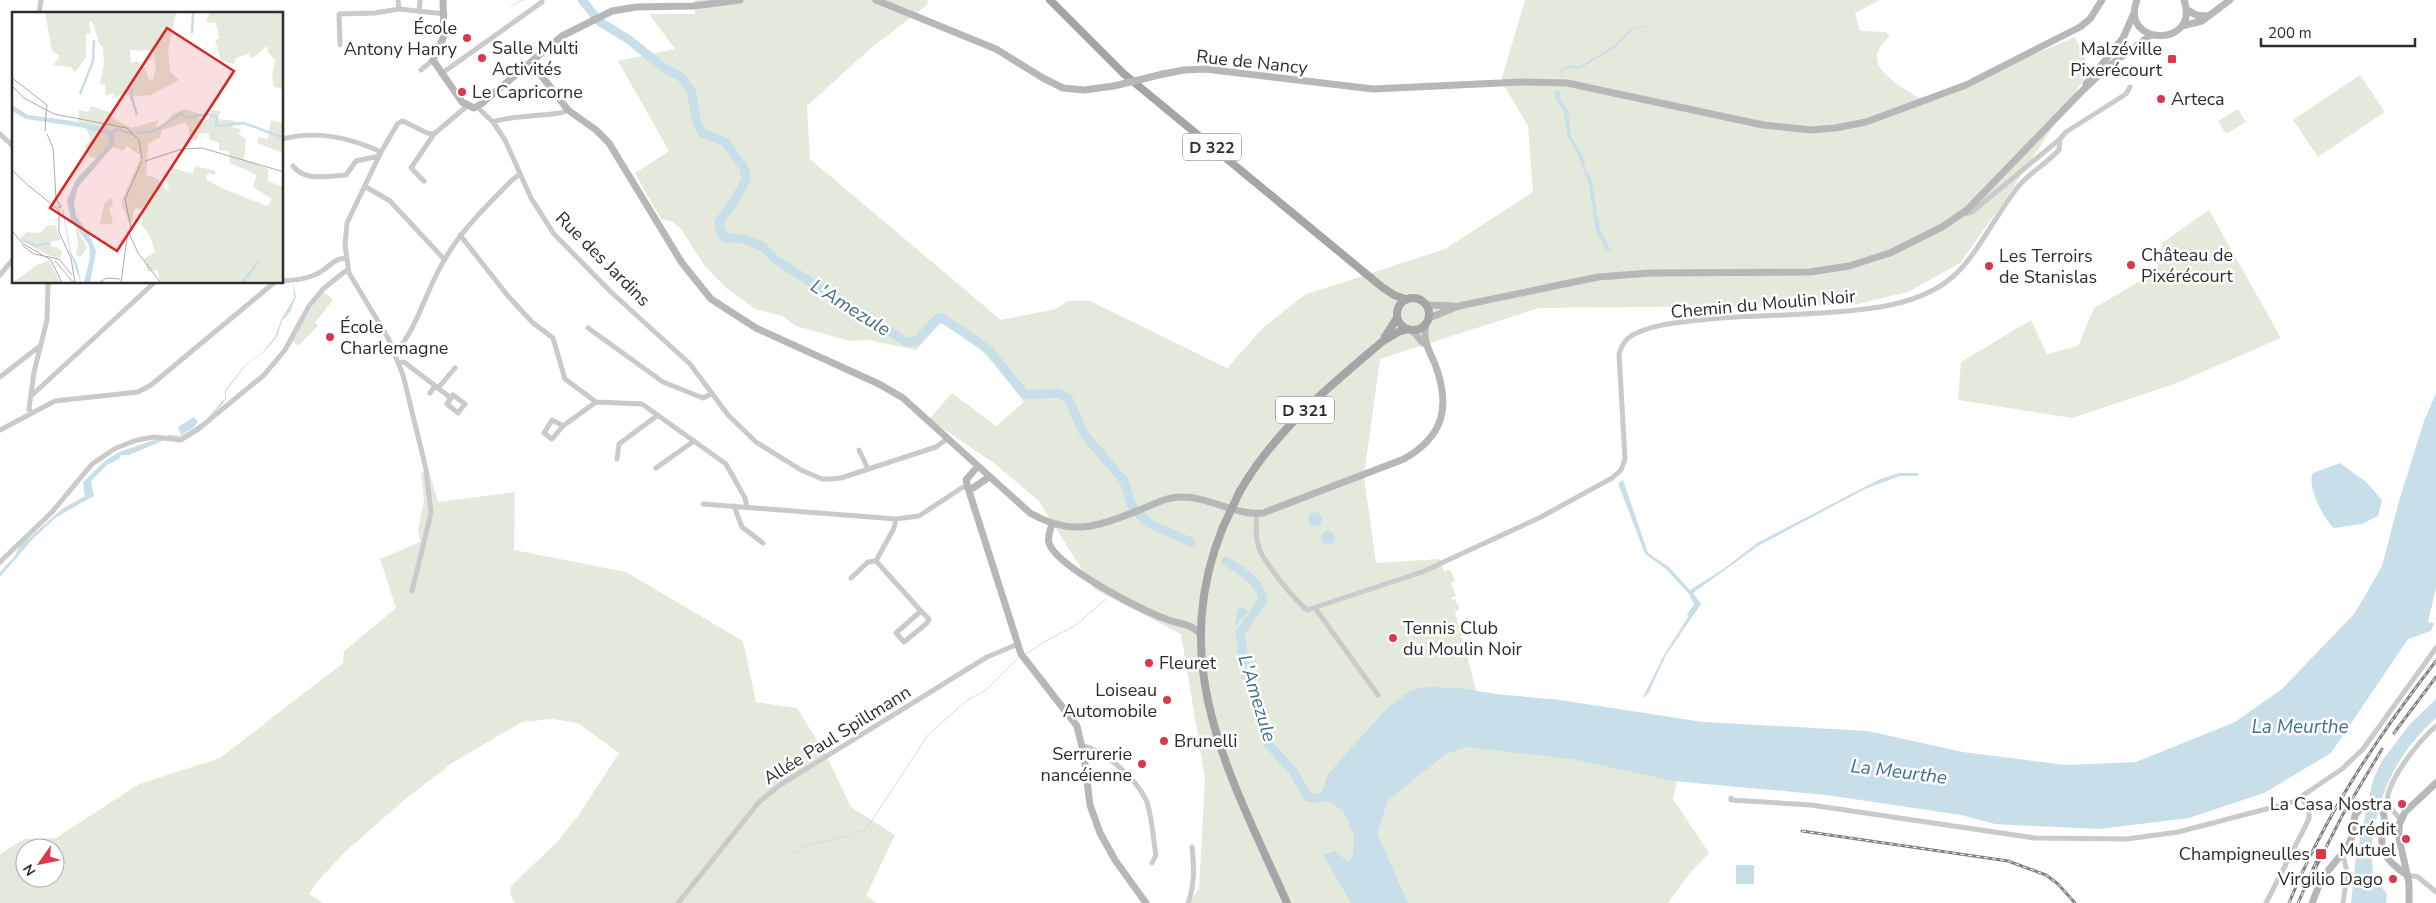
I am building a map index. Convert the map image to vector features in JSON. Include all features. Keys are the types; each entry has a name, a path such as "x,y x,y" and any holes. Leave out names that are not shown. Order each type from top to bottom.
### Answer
{"main road":[{"name":"D 322","path":"1050,0 1124,74 1382,287 1394,295 1405,299"},
{"name":"D 322","path":"1382,287 1392,298 1397,314"},
{"path":"1415,297 1427,305 1427,321 1410,329 1401,325 1397,314 1405,299 1415,297"},
{"name":"D 321","path":"1383,341 1397,314"},
{"name":"D 321","path":"1287,903 1232,781 1219,746 1204,684 1201,634 1207,578 1223,527 1240,491 1274,442 1301,413 1383,341 1398,332 1410,329"}],"street":[{"path":"398,0 399,9"},
{"path":"419,12 420,0"},
{"path":"421,70 433,60 444,36 443,0"},
{"path":"433,60 441,74 467,106 477,107 562,36 604,14 627,8 684,6 740,0"},
{"name":"Rue de Nancy","path":"876,0 996,49 1063,88 1084,90 1114,86 1184,70 1205,69 1373,89 1437,84 1557,82 1602,89 1774,127 1811,130 1835,128 1875,119 1982,78 2084,24 2093,16 2102,0"},
{"path":"2182,26 2186,9 2184,0"},
{"path":"2134,13 2138,24 2151,35 2168,36 2182,26 2197,23 2230,0"},
{"path":"2081,92 2128,30 2134,13 2135,1"},
{"path":"441,74 542,2"},
{"path":"340,45 339,14 375,14 399,9 444,14"},
{"path":"2186,9 2196,15 2207,16"},
{"path":"531,62 568,110 596,130 609,143 682,264 711,299 756,328 893,392 1030,513 1052,524 1082,528 1178,497 1194,497 1257,514 1292,503 1404,459 1427,443 1434,433 1443,410 1442,385 1423,334 1427,321 1459,306 1598,277 1651,273 1794,273 1828,270 1858,264 1890,253 1931,233 1958,216 1980,198 2081,92 2116,60 2151,35"},
{"path":"2115,48 2116,60"},
{"name":"Chemin du Moulin Noir","path":"1315,608 1432,568 1541,517 1618,474 1625,458 1619,354 1624,343 1632,336 1667,325 1690,321 1881,307 1932,292 1946,283 1966,264 2021,183 2059,150 2060,138 2126,94 2130,87"},
{"path":"424,181 410,168 434,134 467,106"},
{"name":"Rue des Jardins","path":"477,107 493,122 505,140 540,214 554,234 611,292 690,364 728,415 756,442 807,473 830,479 841,478 868,470 936,447 947,440"},
{"path":"493,122 541,114 562,114 568,110"},
{"path":"412,591 431,513 426,469 399,363 348,269 345,226 380,154 400,122 403,121 427,133 434,134"},
{"path":"0,134 12,145"},
{"path":"284,139 296,136 326,134 380,154"},
{"path":"1958,216 1972,212 2060,138"},
{"path":"293,166 306,175 315,177 346,175 356,161 380,154"},
{"path":"395,353 415,325 444,260 460,236 506,186 520,174"},
{"path":"366,186 390,201 444,260"},
{"path":"460,236 508,296 532,322 553,338 565,379 596,402"},
{"path":"284,281 306,278 322,271 333,261 346,258"},
{"path":"0,275 12,260"},
{"path":"0,562 52,512 92,464 116,448 137,440 154,437 180,440 197,430 264,375 285,350 309,306 323,289 348,269"},
{"path":"31,412 29,409 34,372 47,320 48,284"},
{"path":"31,396 153,284"},
{"path":"0,430 31,412 66,399 138,392 151,385 273,284"},
{"path":"1427,305 1459,306"},
{"path":"588,328 663,382 703,398 711,394"},
{"path":"1410,329 1419,335 1431,356"},
{"path":"0,377 40,346"},
{"path":"399,363 404,362 451,398"},
{"path":"430,393 455,368"},
{"path":"563,426 596,402 637,402 658,415 728,467 745,498 747,507"},
{"path":"617,459 619,444 658,415"},
{"path":"656,468 694,441"},
{"path":"859,450 868,470"},
{"path":"977,467 966,480 1018,644 1029,666 1066,709 1077,726 1082,746 1090,806 1100,833 1115,860 1146,903"},
{"path":"703,504 896,519 918,516 963,487 973,488 989,477"},
{"path":"734,506 742,527 763,543"},
{"path":"1257,514 1257,540 1266,562 1303,607 1307,610 1315,608 1378,696"},
{"path":"876,561 894,528 896,519"},
{"path":"1052,524 1048,541 1064,562 1084,576 1162,618 1189,624 1201,634"},
{"path":"851,578 868,562 876,561"},
{"path":"876,561 922,611 928,619 927,623 904,642 896,633 922,611"},
{"name":"Allée Paul Spillmann","path":"678,903 759,802 780,785 987,658 1018,644"},
{"path":"1731,798 1731,800 1812,805 2022,836 2070,840 2126,839 2157,836 2249,814 2301,797 2342,769 2363,749 2436,648"},
{"path":"2401,820 2387,804 2392,786 2414,748 2436,726"},
{"path":"1082,746 1092,747 1126,772 1146,801 1156,855 1152,863"},
{"path":"2409,903 2407,875 2398,835 2401,820 2406,811 2436,783"},
{"path":"2266,903 2309,819 2309,810 2301,797"},
{"path":"2312,903 2322,878 2342,855 2352,837 2354,816 2359,808 2366,804 2380,808 2385,818 2382,845 2394,866 2407,875 2418,877 2436,892"},
{"path":"1188,903 1192,894 1194,867 1192,847"},
{"path":"2342,855 2346,869 2343,903"},
{"path":"2387,856 2402,855"}],"green space":[{"path":"695,0 928,0 927,5 870,49 807,106 810,159 1001,320 1056,309 1067,301 1090,301 1227,368 1263,328 1304,295 1445,249 1533,192 1528,126 1501,81 1525,0 1880,0 1855,13 1860,31 1886,32 1890,35 1878,51 1877,59 1880,67 1893,81 1925,101 2075,37 2090,70 2003,203 1960,263 1908,292 1854,305 1539,308 1380,359 1364,476 1376,563 1440,559 1444,572 1450,569 1455,581 1451,583 1456,596 1451,598 1452,600 1455,599 1460,609 1455,612 1478,697 1684,751 1673,799 1709,853 1690,873 1668,903 1188,903 1199,889 1205,778 1181,634 1094,589 1039,501 995,464 929,419 952,393 996,426 1024,402 986,356 964,335 952,328 940,324 916,350 868,340 850,341 796,326 782,316 755,309 725,287 704,265 681,229 671,221 661,219 635,173 669,151 618,61 675,49 649,14 695,14"},
{"path":"2360,75 2385,112 2318,157 2293,120"},
{"path":"2238,109 2246,122 2226,134 2218,121"},
{"path":"2209,210 2281,338 2177,383 2072,418 1958,400 1961,362 2031,320 2047,354 2078,346 2094,308 2157,271 2162,243"},
{"path":"324,292 333,300 315,323 318,326 298,346 292,341 313,305"},
{"path":"429,471 438,502 515,492 514,550 626,572 743,641 756,702 797,708 826,755 851,807 895,835 866,896 877,903 515,903 510,894 511,886 556,843 578,816 619,753 578,723 552,719 522,722 452,763 403,801 345,852 316,883 309,894 323,903 0,903 0,854 15,845 15,888 65,888 65,838 56,838 139,784 220,758 343,663 344,651 396,608 380,559 420,542 418,530 424,501 421,472"}],"water":[{"path":"1664,21 1632,30 1616,47 1581,68 1566,69 1558,77 1566,67 1570,65 1579,67 1615,45 1631,29"},
{"path":"1554,90 1560,91 1560,99 1568,111 1571,136 1583,156 1586,172 1590,174 1600,229 1611,251 1606,250 1596,230 1589,185 1579,157 1568,137 1563,109 1556,100"},
{"path":"293,282 296,297 290,312 282,321 277,337 263,353 246,365 226,391 226,400 211,416 194,432 181,437 161,439 165,440 129,455 121,455 119,459 107,465 91,481 94,496 55,518 31,541 0,577 0,572 14,557 20,546 62,509 85,496 83,482 105,461 119,452 169,435 181,436 205,421 223,400 225,401 225,390 245,365 262,353 275,337 281,320 294,298"},
{"name":"La Meurthe","path":"2436,393 2436,588 2428,622 2434,623 2431,631 2408,639 2331,753 2264,793 2189,818 2099,829 1995,824 1961,815 1826,795 1673,781 1573,759 1467,747 1446,754 1388,800 1377,834 1408,903 1351,903 1323,855 1335,851 1348,862 1353,857 1354,835 1343,810 1320,797 1328,774 1388,707 1412,690 1427,687 1459,688 1496,694 1560,700 1703,722 1868,731 1963,752 2066,765 2136,762 2235,722 2282,689 2355,613 2382,566 2399,501 2424,421"},
{"path":"194,417 198,422 193,428 181,435 178,427"},
{"path":"2340,463 2366,482 2382,500 2378,516 2362,524 2334,528 2317,502 2311,478 2313,473"},
{"path":"1899,473 1918,473 1918,476 1900,476 1865,489 1758,546 1693,593 1701,604 1666,655 1649,692 1643,697 1664,655 1694,604 1689,594 1666,569 1645,554 1618,483 1623,480 1648,553 1669,567 1690,590 1725,568 1757,543 1880,479"},
{"path":"1312,512 1318,512 1322,519 1318,526 1312,526 1308,522 1308,516"},
{"path":"1325,531 1331,531 1335,538 1331,545 1325,545 1321,541 1321,535"},
{"path":"1241,607 1249,611 1235,626 1237,610"},
{"path":"2436,699 2436,718 2421,733 2397,765 2382,799 2377,817 2370,858 2372,859 2373,875 2387,894 2386,903 2351,903 2356,857 2373,780 2382,761 2409,725"},
{"path":"1736,865 1754,865 1754,884 1736,884"}],"waterway":[{"path":"511,6 523,0"},
{"name":"L'Amezule","path":"582,0 600,22 628,39 664,68 681,77 691,91 697,122 702,133 725,142 744,168 746,180 731,206 719,221 720,230 725,238 743,239 762,246 776,260 906,342 917,341 938,318 944,319 989,350 1025,395 1058,393 1068,398 1084,434 1124,481 1131,504 1137,512 1150,524 1191,542"},
{"name":"L'Amezule","path":"1226,561 1254,582 1263,600 1240,633 1246,674 1268,744 1293,771 1308,797 1316,799 1331,794"},
{"path":"1026,654 1076,625 1106,599"},
{"path":"790,854 810,845 851,835 854,831 865,831 928,735 966,701 986,690 1017,659"}],"railway":[{"path":"2289,903 2303,870 2354,777 2373,747 2436,661"},
{"path":"2394,733 2436,677"},
{"path":"2315,869 2342,816 2382,749"},
{"path":"1802,831 2008,861 2046,875 2058,884 2075,903"},
{"path":"2298,903 2316,862"}],"place":[{"name":"École Antony Hanry","path":"467,38"},
{"name":"Salle Multi Activités","path":"482,58"},
{"name":"Malzéville Pixerécourt","path":"2172,59"},
{"name":"Le Capricorne","path":"462,92"},
{"name":"Arteca","path":"2161,99"},
{"name":"Château de Pixérécourt","path":"2131,265"},
{"name":"Les Terroirs de Stanislas","path":"1989,266"},
{"name":"École Charlemagne","path":"330,337"},
{"name":"Tennis Club du Moulin Noir","path":"1393,638"},
{"name":"Fleuret","path":"1149,663"},
{"name":"Loiseau Automobile","path":"1167,700"},
{"name":"Brunelli","path":"1164,741"},
{"name":"Serrurerie nancéienne","path":"1142,764"},
{"name":"La Casa Nostra","path":"2402,804"},
{"name":"Crédit Mutuel","path":"2406,839"},
{"name":"Champigneulles","path":"2321,854"},
{"name":"Virgilio Dago","path":"2393,879"}]}
